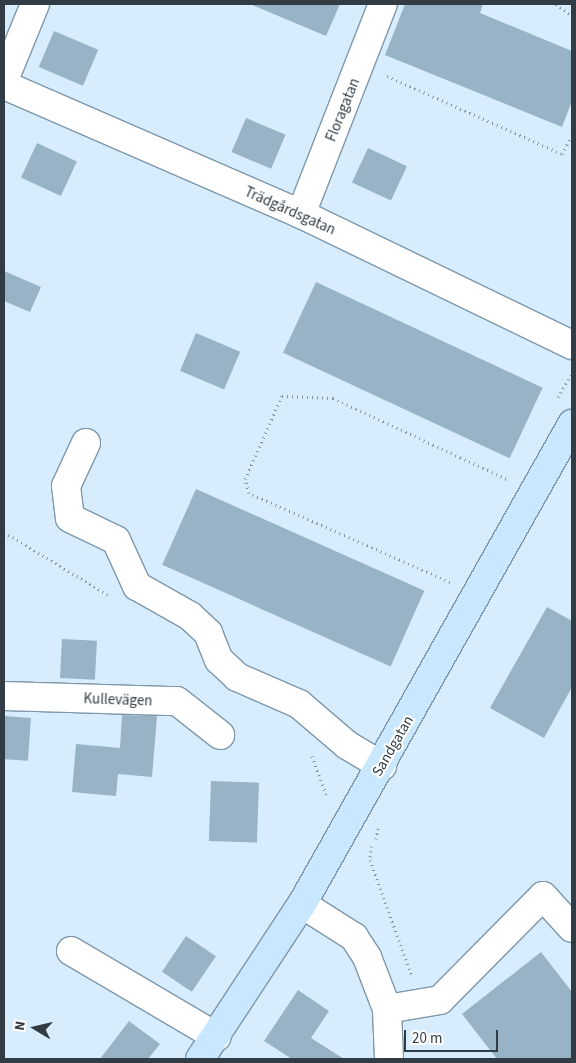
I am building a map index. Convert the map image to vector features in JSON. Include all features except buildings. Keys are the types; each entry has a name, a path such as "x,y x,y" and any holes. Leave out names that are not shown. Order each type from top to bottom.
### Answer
{"main road":[{"name":"Sandgatan","path":"200,1059 217,1037 302,904 382,766 572,424"}],"street":[{"path":"4,80 35,4"},
{"name":"Floragatan","path":"301,214 361,65 383,4"},
{"name":"Trädgårdsgatan","path":"4,86 301,214 572,345"},
{"path":"86,443 66,486 70,518 116,540 137,586 190,616 208,633 219,660 237,677 299,704 348,744 382,766"},
{"name":"Kullevägen","path":"4,696 177,701 220,735"},
{"path":"400,1007 440,1000 543,896 572,928"},
{"path":"302,904 354,937 380,982 400,1007"},
{"path":"70,951 217,1037"},
{"path":"389,1059 400,1007"}],"path":[{"path":"556,4 572,15"},
{"path":"361,65 562,154 572,135"},
{"path":"453,584 249,493 245,479 261,436 282,396 332,398 509,480"},
{"path":"4,532 118,602"},
{"path":"310,751 329,803 354,814 381,830 371,847 370,860 411,964 400,1007"}]}
